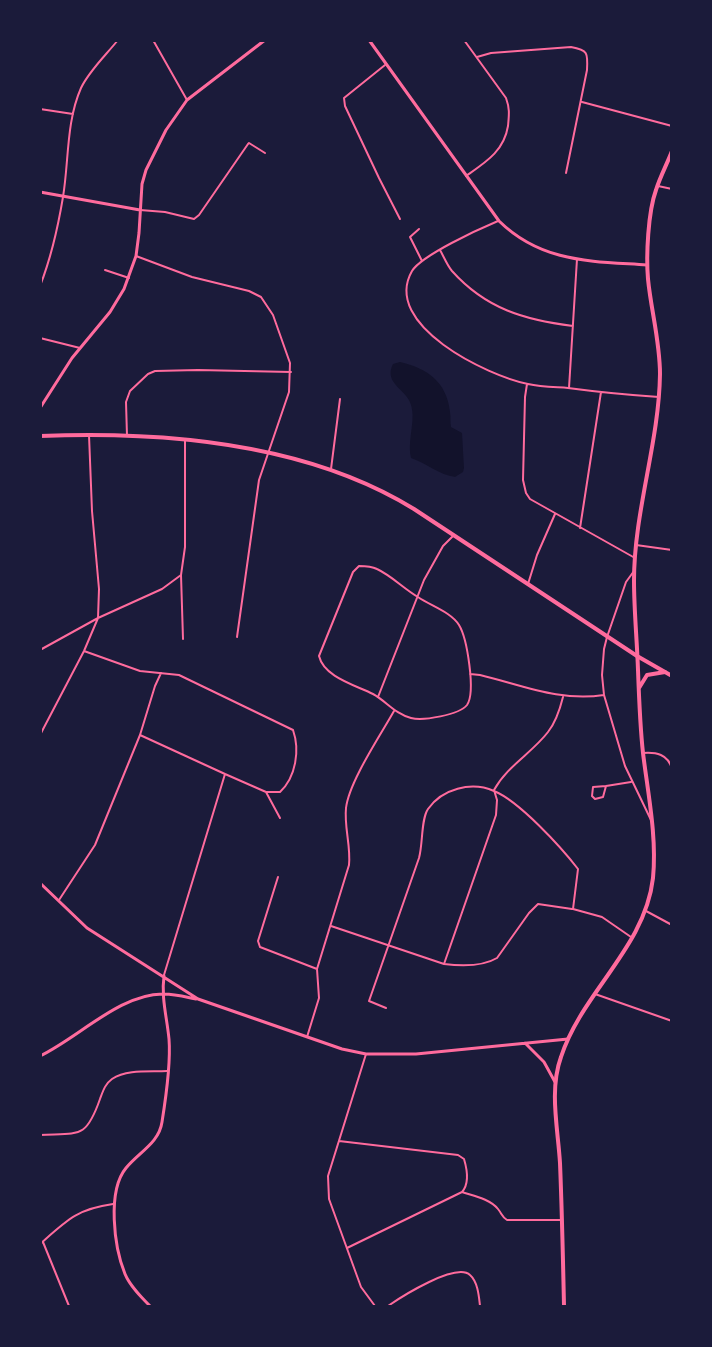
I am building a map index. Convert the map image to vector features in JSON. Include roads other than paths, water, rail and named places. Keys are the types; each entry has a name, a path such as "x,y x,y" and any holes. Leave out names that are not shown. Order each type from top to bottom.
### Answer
{"main road":[{"path":"564,1306 555,1083 568,1039 633,938 646,911 653,875 651,821 643,753 634,572 636,545 659,397 658,346 647,265 652,205 657,186 672,151"},
{"path":"40,436 127,436 211,441 331,469 353,477 392,496 607,637 672,676"},
{"path":"639,689 647,675 665,672"}],"street":[{"path":"40,286 49,263 63,198 73,114 82,86 118,40"},
{"path":"153,40 188,100"},
{"path":"40,408 80,348 116,304 129,278 140,233 142,184 146,170 166,130 188,100 231,64 265,40"},
{"path":"369,40 499,221 524,242 554,255 647,265"},
{"path":"464,40 506,98 510,109 506,136 500,149 487,162 466,176"},
{"path":"477,57 491,53 530,49 571,47 583,49 588,57 587,70 566,173"},
{"path":"385,64 344,98 345,106 400,219"},
{"path":"581,102 672,126"},
{"path":"40,109 73,114"},
{"path":"40,192 63,198 165,212 194,219 249,143 265,153"},
{"path":"657,186 672,189"},
{"path":"499,221 440,250 422,261 412,272 407,287 410,309 432,338 474,363 527,384 659,397"},
{"path":"419,229 410,237 422,261"},
{"path":"440,250 451,270 492,304 526,319 573,326"},
{"path":"136,256 192,277 249,291 261,297 273,315 290,363 289,392 259,480 237,637"},
{"path":"569,388 577,259"},
{"path":"105,270 129,278"},
{"path":"40,338 80,348"},
{"path":"127,436 126,402 130,391 148,374 155,371 291,372"},
{"path":"527,384 524,468 526,493 530,499 555,514 635,558"},
{"path":"580,528 601,392"},
{"path":"331,469 340,399"},
{"path":"40,735 84,651 98,618 99,590 92,511 89,435"},
{"path":"183,639 181,575 185,547 185,439"},
{"path":"528,585 537,555 555,514"},
{"path":"378,697 434,562 443,546 453,536"},
{"path":"636,545 672,550"},
{"path":"359,566 374,567 418,597 452,617 459,625 466,641 470,674 468,704 448,715 418,719 394,711 378,697 326,670 319,656 353,572 359,566"},
{"path":"634,572 626,582 607,637 603,660 604,695 631,782 651,821"},
{"path":"40,650 98,618 162,589 181,575"},
{"path":"84,651 127,668 180,675 293,730 297,748 288,782 280,792 266,792 140,735"},
{"path":"59,900 95,845 140,735 161,673"},
{"path":"470,674 563,697 587,698 604,695"},
{"path":"444,964 495,815 494,790 509,768 548,732 557,716 563,697"},
{"path":"307,1037 319,998 317,969 349,865 350,855 345,816 351,789 394,711"},
{"path":"643,753 656,752 662,755 672,769"},
{"path":"150,1306 136,1292 125,1274 119,1250 113,1204 119,1178 126,1167 158,1135 162,1125 169,1041 162,994 164,975 225,774"},
{"path":"606,786 603,796 595,799 592,796 593,787 631,782"},
{"path":"386,1008 369,1001 422,845 423,820 427,810 444,794 471,786 494,790 515,805 578,868 573,909"},
{"path":"266,792 280,818"},
{"path":"278,877 258,941 260,946 317,969"},
{"path":"40,883 87,928 164,975 198,999"},
{"path":"331,926 444,964 467,965 490,963 497,958 528,913 538,904 573,909 602,917 633,938"},
{"path":"646,911 672,925"},
{"path":"40,1056 122,1006 142,997 162,994 198,999 342,1050 366,1054 416,1054 568,1039"},
{"path":"595,994 672,1021"},
{"path":"523,1042 542,1058 555,1083"},
{"path":"366,1054 328,1176 327,1186 329,1199 361,1287 375,1306"},
{"path":"40,1135 75,1133 87,1128 104,1089 114,1078 138,1072 167,1071"},
{"path":"339,1142 458,1155 464,1159 467,1179 466,1188 462,1192 347,1248"},
{"path":"462,1192 483,1199 499,1210 501,1217 507,1220 562,1220"},
{"path":"69,1306 42,1243 84,1210 113,1204"},
{"path":"388,1306 400,1297 441,1277 464,1272 475,1281 480,1306"}]}
